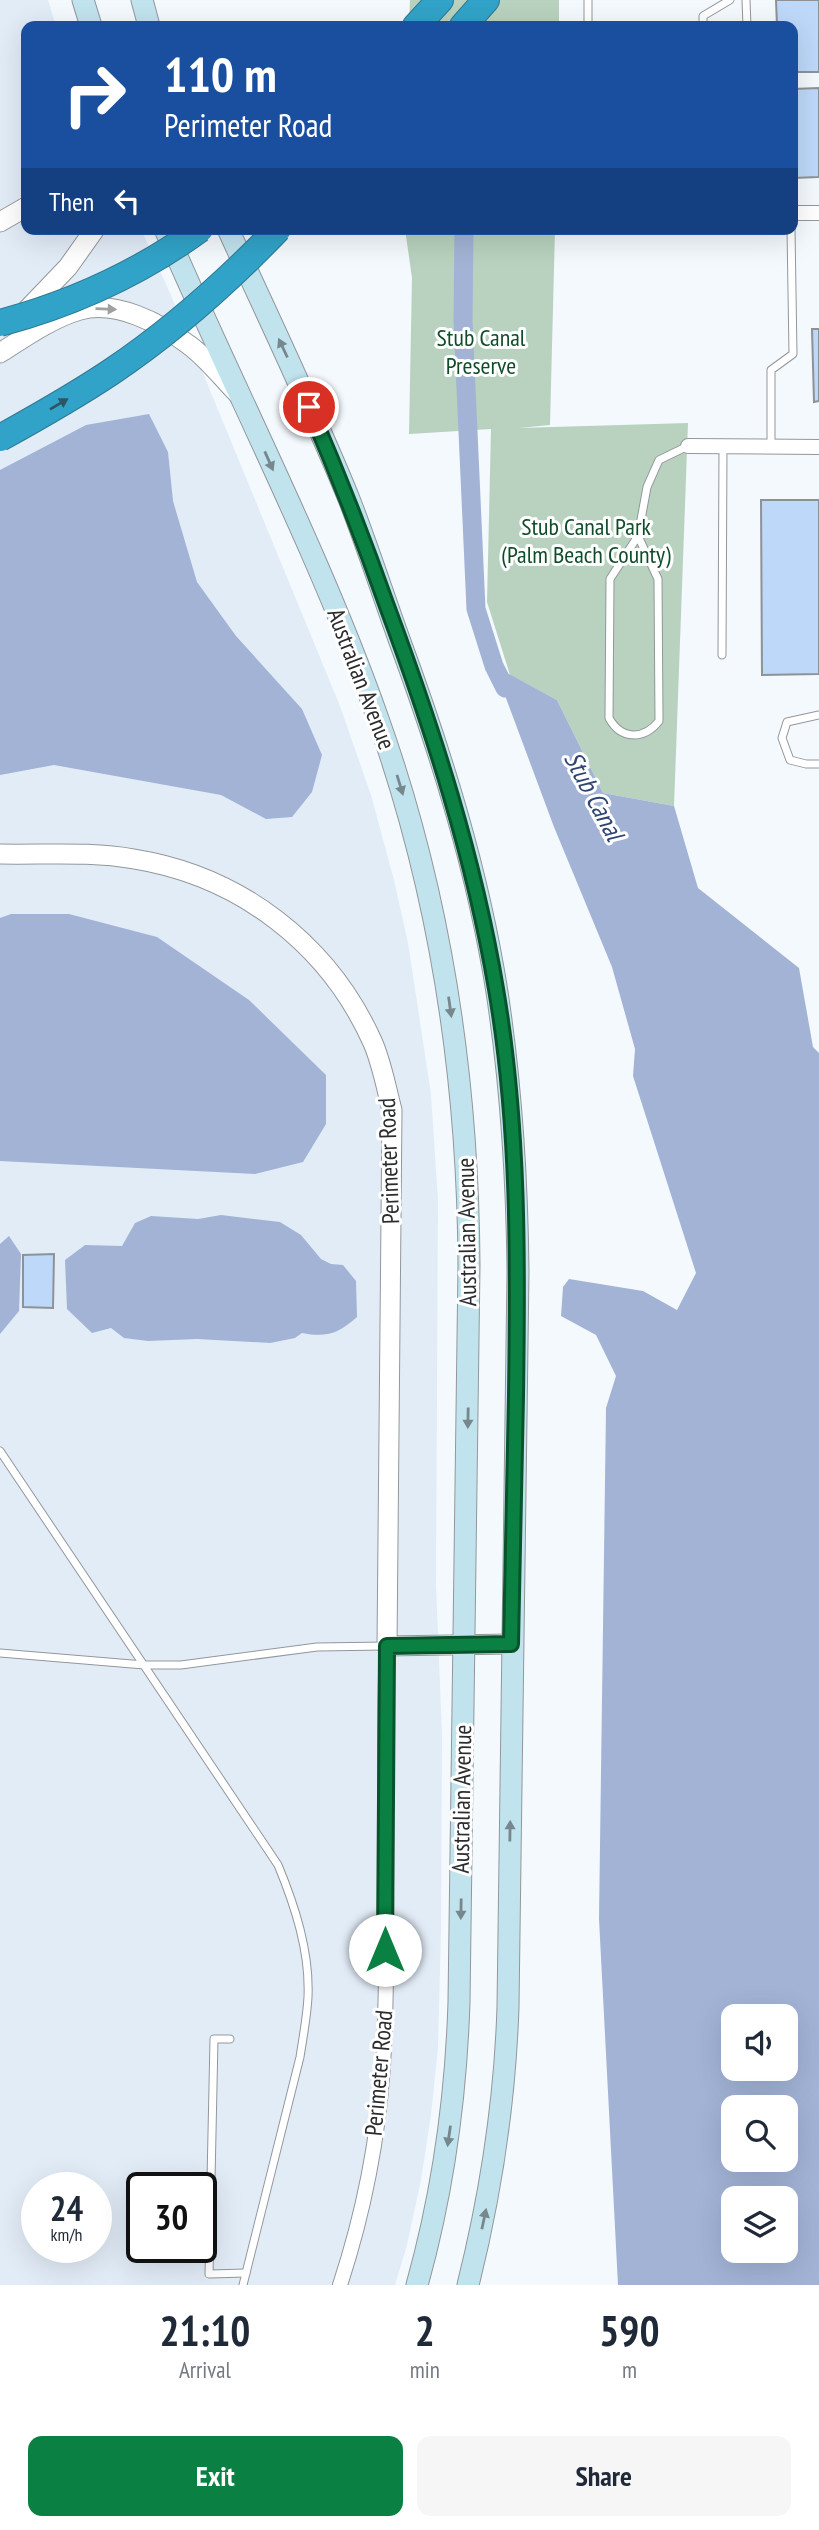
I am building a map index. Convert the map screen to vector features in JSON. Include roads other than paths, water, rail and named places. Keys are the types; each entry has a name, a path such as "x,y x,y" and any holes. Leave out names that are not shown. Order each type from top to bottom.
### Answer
{"highway":[{"path":"421,21 440,0"},
{"path":"467,21 486,0"},
{"path":"0,323 36,313 100,286 162,255 191,235"},
{"path":"0,438 111,372 169,330 221,286 272,235"}],"main road":[{"path":"83,0 89,21"},
{"path":"142,0 148,21"},
{"name":"Australian Avenue","path":"168,235 330,597 378,718 418,851 447,988 464,1126 469,1195 460,1965 456,2070 443,2174 417,2285"},
{"name":"Australian Avenue","path":"231,235 349,500 440,755 484,924 504,1044 517,1201 508,1995 505,2077 491,2183 468,2285"}],"street":[{"path":"0,222 21,210"},
{"path":"798,214 819,213"},
{"path":"0,338 68,267 91,235"},
{"path":"0,353 49,323 81,310 110,306 142,318 190,345 242,398"},
{"path":"688,446 819,447"},
{"name":"Perimeter Road","path":"0,853 131,858 172,867 224,886 271,915 303,941 331,972 354,1006 373,1043 392,1110 383,2068 364,2198 340,2285"},
{"path":"387,1646 511,1644"}],"lane":[{"path":"588,0 588,21"},
{"path":"703,21 703,16 730,0"},
{"path":"746,0 747,21"},
{"path":"771,447 771,370 793,354 791,235"},
{"path":"638,536 658,579 659,721 654,728 638,736 620,732 609,718 610,579 638,536 647,487 659,460 688,446"},
{"path":"722,655 723,447"},
{"path":"819,715 787,722 782,738 790,760 819,764"},
{"path":"0,1451 278,1865 291,1896 304,1949 308,1997 300,2057 243,2285"},
{"path":"0,1653 144,1665 181,1665 317,1647 387,1646"},
{"path":"230,2039 215,2039 209,2274 246,2273"}],"water":[{"path":"149,414 168,452 173,501 197,582 236,636 302,709 322,755 312,792 292,817 266,819 221,795 54,765 0,775 0,470 86,425"},
{"path":"494,666 557,700 603,793 674,806 698,888 799,968 813,1047 819,1053 819,2285 618,2285 599,1919 606,1408 616,1376 596,1335 561,1316 563,1287 569,1279 643,1291 677,1310 696,1273 633,1076 635,1049 612,967 554,827"},
{"path":"11,914 69,914 157,937 249,1000 326,1075 326,1124 303,1162 255,1174 0,1161 0,918"},
{"path":"221,1215 280,1222 301,1235 321,1259 331,1264 343,1265 356,1281 357,1317 332,1333 302,1333 295,1338 270,1343 197,1339 148,1341 124,1338 111,1328 92,1333 67,1309 65,1260 85,1245 122,1246 135,1223 151,1216 198,1219"},
{"path":"9,1236 21,1254 19,1311 0,1334 0,1244"}],"waterway":[{"name":"Stub Canal","path":"464,235 463,321 476,609 494,666 505,688"}],"park label":[{"name":"Stub Canal Preserve","path":"481,352"},
{"name":"Stub Canal Park (Palm Beach County)","path":"586,541"}]}
